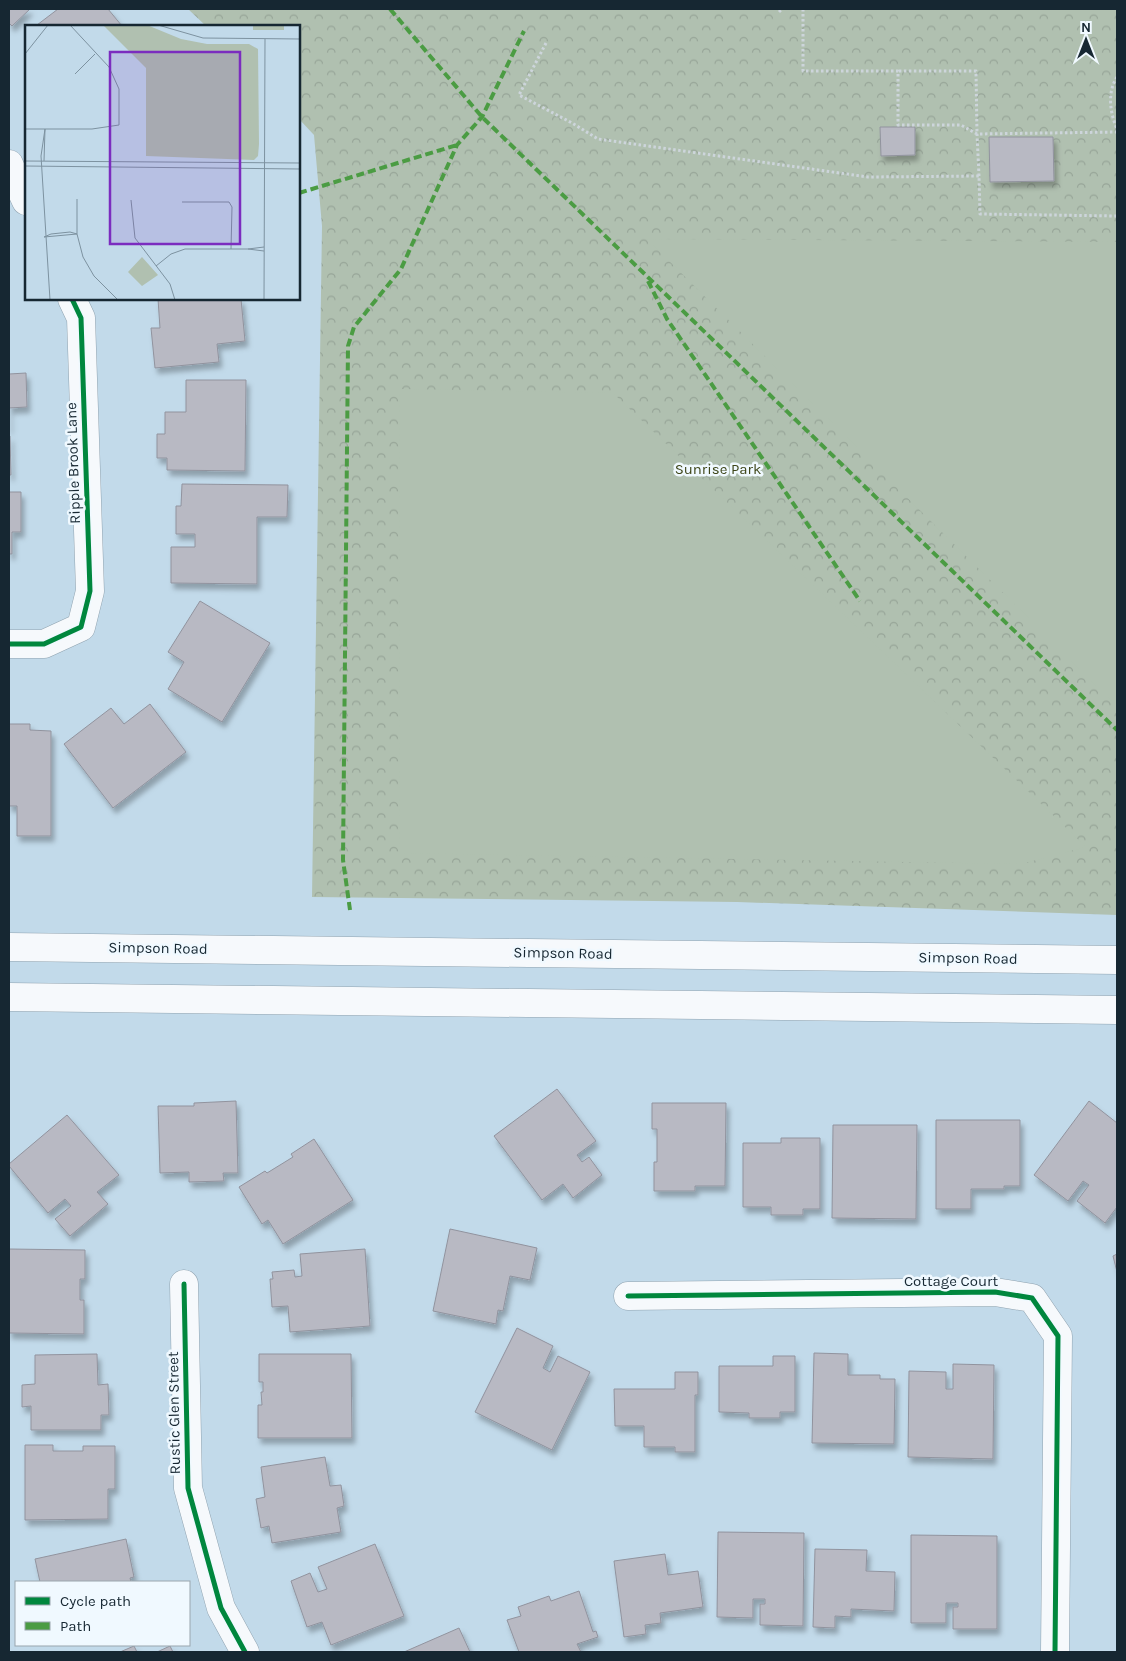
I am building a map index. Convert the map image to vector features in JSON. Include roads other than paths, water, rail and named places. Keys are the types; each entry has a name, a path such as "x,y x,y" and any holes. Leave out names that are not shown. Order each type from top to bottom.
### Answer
{"main road":[{"path":"9,164 25,200"},
{"name":"Ripple Brook Lane","path":"9,644 44,644 82,627 90,591 82,318 73,300"},
{"name":"Simpson Road","path":"9,947 1117,960"},
{"path":"9,997 1117,1010"},
{"name":"Rustic Glen Street","path":"184,1284 188,1488 221,1608 245,1652"},
{"name":"Cottage Court","path":"628,1296 995,1292 1032,1298 1058,1336 1055,1652"}],"park label":[{"name":"Sunrise Park","path":"718,469"}]}
